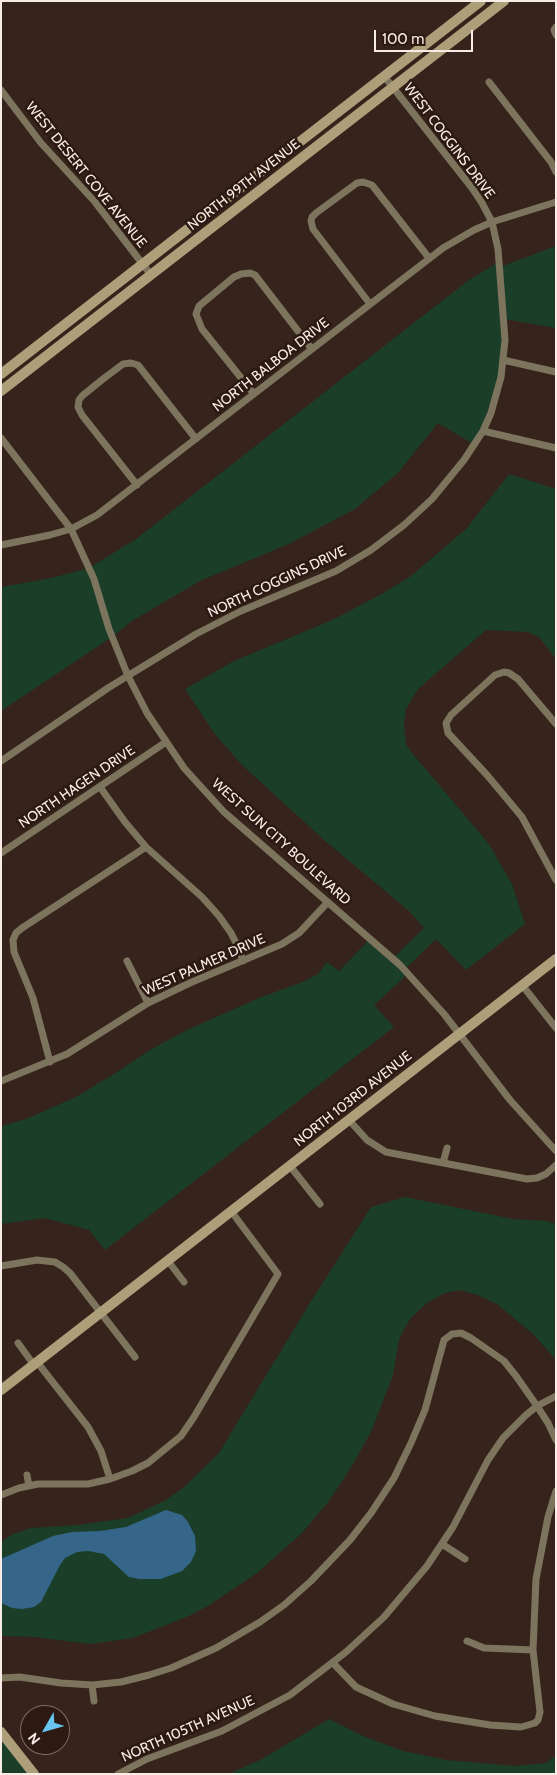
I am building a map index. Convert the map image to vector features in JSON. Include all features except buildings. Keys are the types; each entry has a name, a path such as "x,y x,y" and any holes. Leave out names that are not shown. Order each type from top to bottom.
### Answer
{"main road":[{"name":"NORTH 99TH AVENUE","path":"1,374 481,1"},
{"name":"NORTH 99TH AVENUE","path":"1,391 504,1"},
{"path":"462,16 471,27"},
{"path":"74,317 83,328"},
{"name":"NORTH 103RD AVENUE","path":"1,1390 556,959"},
{"path":"1,1732 34,1774"}],"street":[{"name":"WEST COGGINS DRIVE","path":"384,76 472,188 492,222"},
{"path":"489,82 551,162 556,172"},
{"name":"WEST DESERT COVE AVENUE","path":"1,90 41,142 95,202 151,275"},
{"path":"370,304 311,225 312,217 333,200 357,183 363,182 372,185 429,258"},
{"name":"NORTH BALBOA DRIVE","path":"1,545 71,529 97,515 429,258 459,238 492,222 556,202"},
{"name":"NORTH COGGINS DRIVE","path":"1,760 128,676 214,624 268,598 336,571 370,550 404,525 432,499 464,460 483,431 497,394 504,360 503,306 498,249 492,222"},
{"path":"254,394 198,322 196,310 234,276 250,273 255,275 311,348"},
{"path":"504,360 556,372"},
{"path":"137,485 78,407 82,396 103,379 123,364 131,363 138,365 196,439"},
{"path":"483,431 556,448"},
{"name":"WEST SUN CITY BOULEVARD","path":"1,438 71,529 94,579 109,629 128,676 147,713 184,768 224,812 400,965 430,998 510,1100 556,1151"},
{"path":"556,724 525,686 514,675 509,673 496,675 448,718 446,723 448,733 512,802 530,830 556,880"},
{"name":"NORTH HAGEN DRIVE","path":"1,853 166,742"},
{"path":"100,787 146,847 202,897 220,916 231,933 243,961"},
{"path":"50,1062 37,1011 14,952 13,940 16,933 146,847"},
{"name":"WEST PALMER DRIVE","path":"1,1081 67,1054 148,1003 282,944 299,933 328,902"},
{"path":"127,961 148,1003"},
{"path":"522,985 556,1028"},
{"path":"349,1120 367,1140 386,1152 527,1180 546,1174 556,1165"},
{"path":"443,1163 447,1148"},
{"path":"290,1166 320,1204"},
{"path":"1,1495 38,1484 88,1484 110,1479 148,1463 181,1436 278,1274 231,1211"},
{"path":"1,1266 37,1260 55,1262 70,1273 135,1357"},
{"path":"168,1261 184,1282"},
{"path":"1,1678 20,1677 92,1685 121,1682 149,1675 203,1654 260,1622 284,1605 338,1554 361,1527 394,1478 425,1410 443,1344 448,1336 461,1333 495,1354 516,1376 548,1423 556,1440"},
{"path":"18,1343 88,1427 101,1451 110,1479"},
{"name":"NORTH 105TH AVENUE","path":"118,1774 147,1759 222,1731 290,1696 361,1640 413,1584 442,1544 496,1446 517,1422 537,1406 556,1396"},
{"path":"27,1475 29,1486"},
{"path":"333,1663 356,1687 393,1704 454,1720 490,1725 521,1727 535,1723 540,1712 533,1650 536,1579 548,1517 556,1491"},
{"path":"442,1544 465,1559"},
{"path":"467,1641 484,1648 533,1650"},
{"path":"92,1685 94,1701"}],"green space":[{"path":"556,246 556,328 504,319 501,377 475,445 438,423 398,473 355,509 291,543 200,581 132,621 112,637 1,711 1,587 51,578 89,568 136,539 469,280 499,262 500,267"},
{"path":"509,474 556,489 556,659 539,637 528,632 486,630 418,689 406,709 404,723 406,744 412,753 489,844 512,884 525,924 466,970 436,939 404,970 408,974 374,1005 394,1027 105,1250 89,1230 45,1218 1,1224 1,1126 26,1119 76,1097 150,1050 187,1030 259,998 305,981 318,974 327,962 339,971 370,939 393,958 424,928 409,911 324,840 241,764 214,733 185,689 234,661 330,621 411,576 467,528"},
{"path":"405,1197 513,1219 546,1221 556,1224 556,1360 534,1335 497,1304 460,1290 445,1293 428,1302 410,1319 403,1331 399,1340 393,1375 371,1432 329,1501 302,1533 257,1573 208,1606 189,1616 133,1638 90,1644 35,1637 1,1636 1,1542 13,1534 31,1528 78,1525 128,1518 164,1501 183,1488 219,1453 308,1306 371,1207"},
{"path":"329,1719 363,1736 403,1751 447,1760 515,1766 546,1763 556,1755 556,1774 228,1774 262,1759"},
{"path":"1,1738 29,1774 3,1774 1,1771"}],"water":[{"path":"166,1510 182,1515 195,1536 196,1551 191,1562 182,1571 161,1579 139,1579 129,1577 104,1554 88,1551 77,1552 65,1558 41,1602 34,1607 12,1608 1,1603 1,1559 53,1536 72,1532 100,1531 126,1527"}]}
